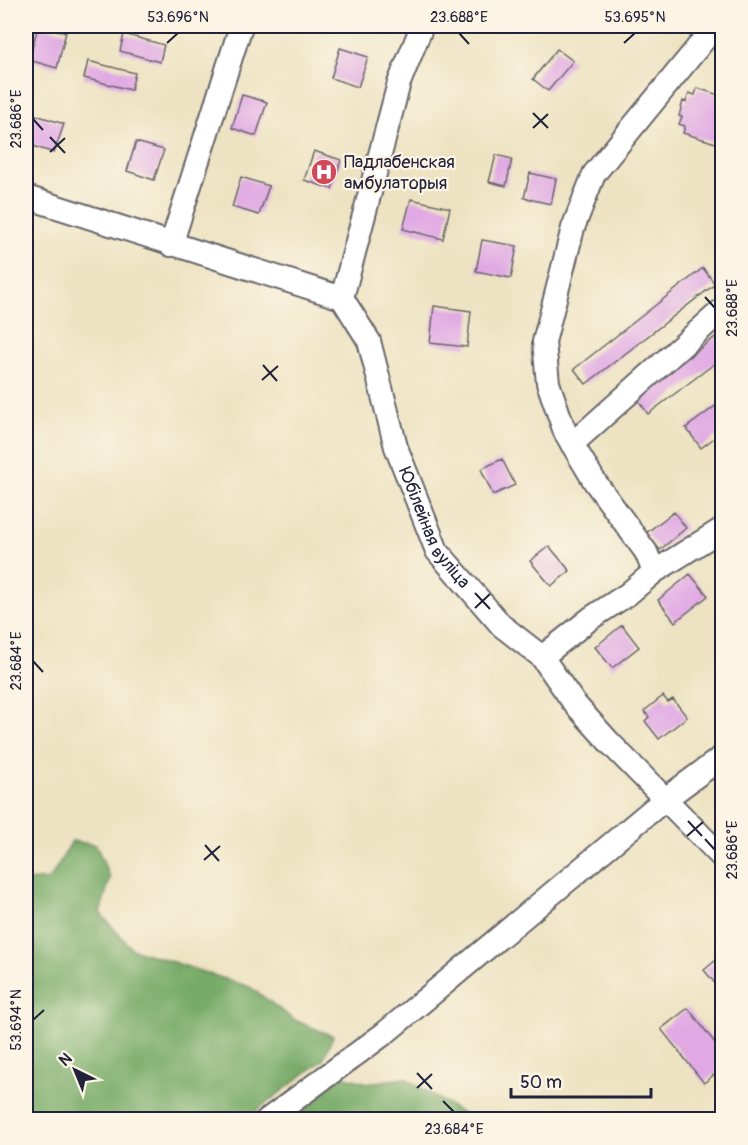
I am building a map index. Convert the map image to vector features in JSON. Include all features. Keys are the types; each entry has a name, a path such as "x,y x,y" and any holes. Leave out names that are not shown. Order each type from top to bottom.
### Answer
{"street":[{"path":"171,245 241,26"},
{"path":"26,197 342,298 399,84 422,26"},
{"path":"654,572 646,552 595,482 565,432 548,383 544,342 573,228 594,174 707,36 711,26"},
{"name":"Юбілейная вуліца","path":"342,298 369,340 396,447 437,551 502,626 542,657 574,703 664,800 723,857"},
{"path":"572,444 723,310"},
{"path":"542,657 591,618 628,594 654,572 723,529"},
{"path":"267,1119 385,1033 664,800 723,757"}],"green space":[{"path":"72,841 96,845 110,878 100,913 132,949 250,987 294,1020 333,1036 323,1060 245,1119 26,1119 26,881 50,879"},
{"path":"342,1076 368,1083 405,1078 471,1119 281,1120"}],"building":[{"path":"38,26 66,32 57,68 29,60"},
{"path":"124,34 164,45 160,62 120,51"},
{"path":"340,48 368,57 358,87 331,78"},
{"path":"557,49 573,61 548,91 533,79"},
{"path":"88,61 135,73 131,90 84,78"},
{"path":"697,88 722,96 722,134 719,144 683,133 685,126 679,124 683,101 686,102 689,93 695,95"},
{"path":"242,95 267,102 256,136 232,128"},
{"path":"36,115 64,124 54,153 27,144"},
{"path":"136,142 164,150 154,180 127,171"},
{"path":"314,151 341,160 332,189 304,180"},
{"path":"496,155 512,159 506,186 489,182"},
{"path":"530,173 556,179 551,204 524,198"},
{"path":"241,177 269,186 259,215 232,207"},
{"path":"411,199 450,208 443,239 403,229"},
{"path":"482,240 517,246 511,278 476,271"},
{"path":"703,268 715,284 586,384 574,369"},
{"path":"434,306 471,311 467,347 430,343"},
{"path":"722,332 722,358 648,414 636,397"},
{"path":"722,401 722,432 701,448 686,428"},
{"path":"502,459 515,485 493,495 481,469"},
{"path":"674,512 686,528 660,550 646,533"},
{"path":"549,546 570,571 551,586 530,561"},
{"path":"690,574 708,596 675,622 658,600"},
{"path":"622,625 639,647 612,668 595,647"},
{"path":"663,696 668,702 673,699 687,717 659,739 645,721 649,717 644,711"},
{"path":"722,955 722,982 717,986 704,970"},
{"path":"688,1008 722,1052 722,1068 704,1083 661,1029"}],"place":[{"name":"Падлабенская амбулаторыя","path":"324,172"}]}
